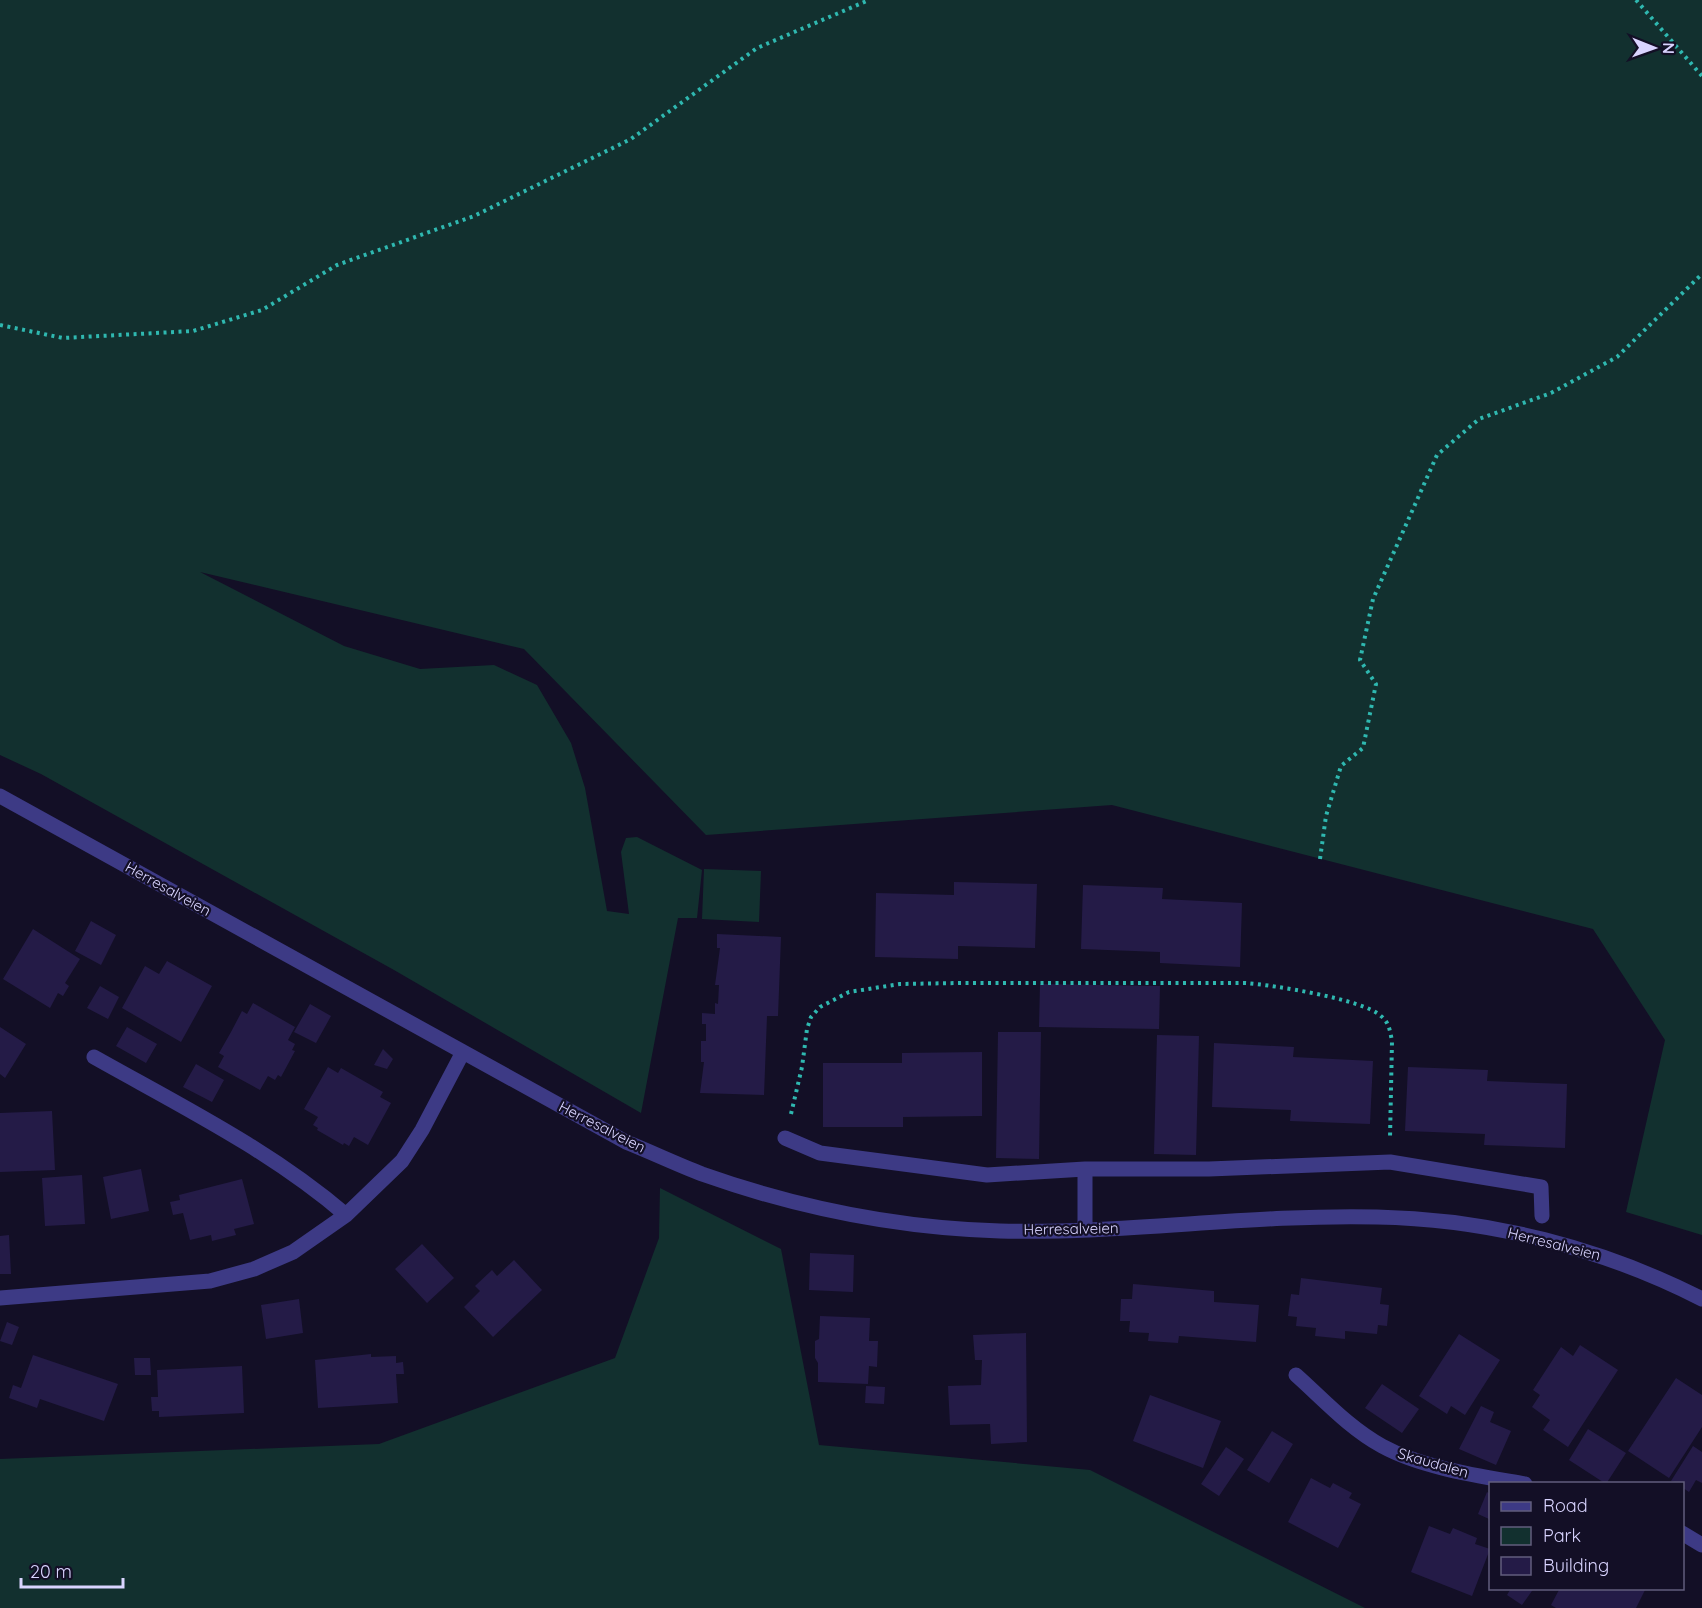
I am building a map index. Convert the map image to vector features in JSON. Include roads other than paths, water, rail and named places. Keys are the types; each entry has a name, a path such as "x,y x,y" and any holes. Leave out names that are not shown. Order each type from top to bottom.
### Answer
{"street":[{"name":"Herresalveien","path":"0,796 626,1142 700,1173 774,1197 843,1214 945,1227 1001,1231 1318,1217 1432,1220 1479,1226 1578,1249 1661,1278 1702,1299"},
{"path":"0,1298 210,1281 254,1269 293,1252 346,1215 402,1161 422,1130 463,1052"},
{"path":"94,1057 260,1150 308,1182 346,1215"},
{"name":"Herresalveien","path":"785,1138 820,1153 987,1175 1085,1169 1139,1170 1390,1162 1541,1187 1542,1216"},
{"path":"1085,1169 1085,1229"},
{"name":"Skaudalen","path":"1296,1375 1366,1436 1390,1450 1470,1474 1514,1482"},
{"path":"1684,1534 1702,1545"}]}
